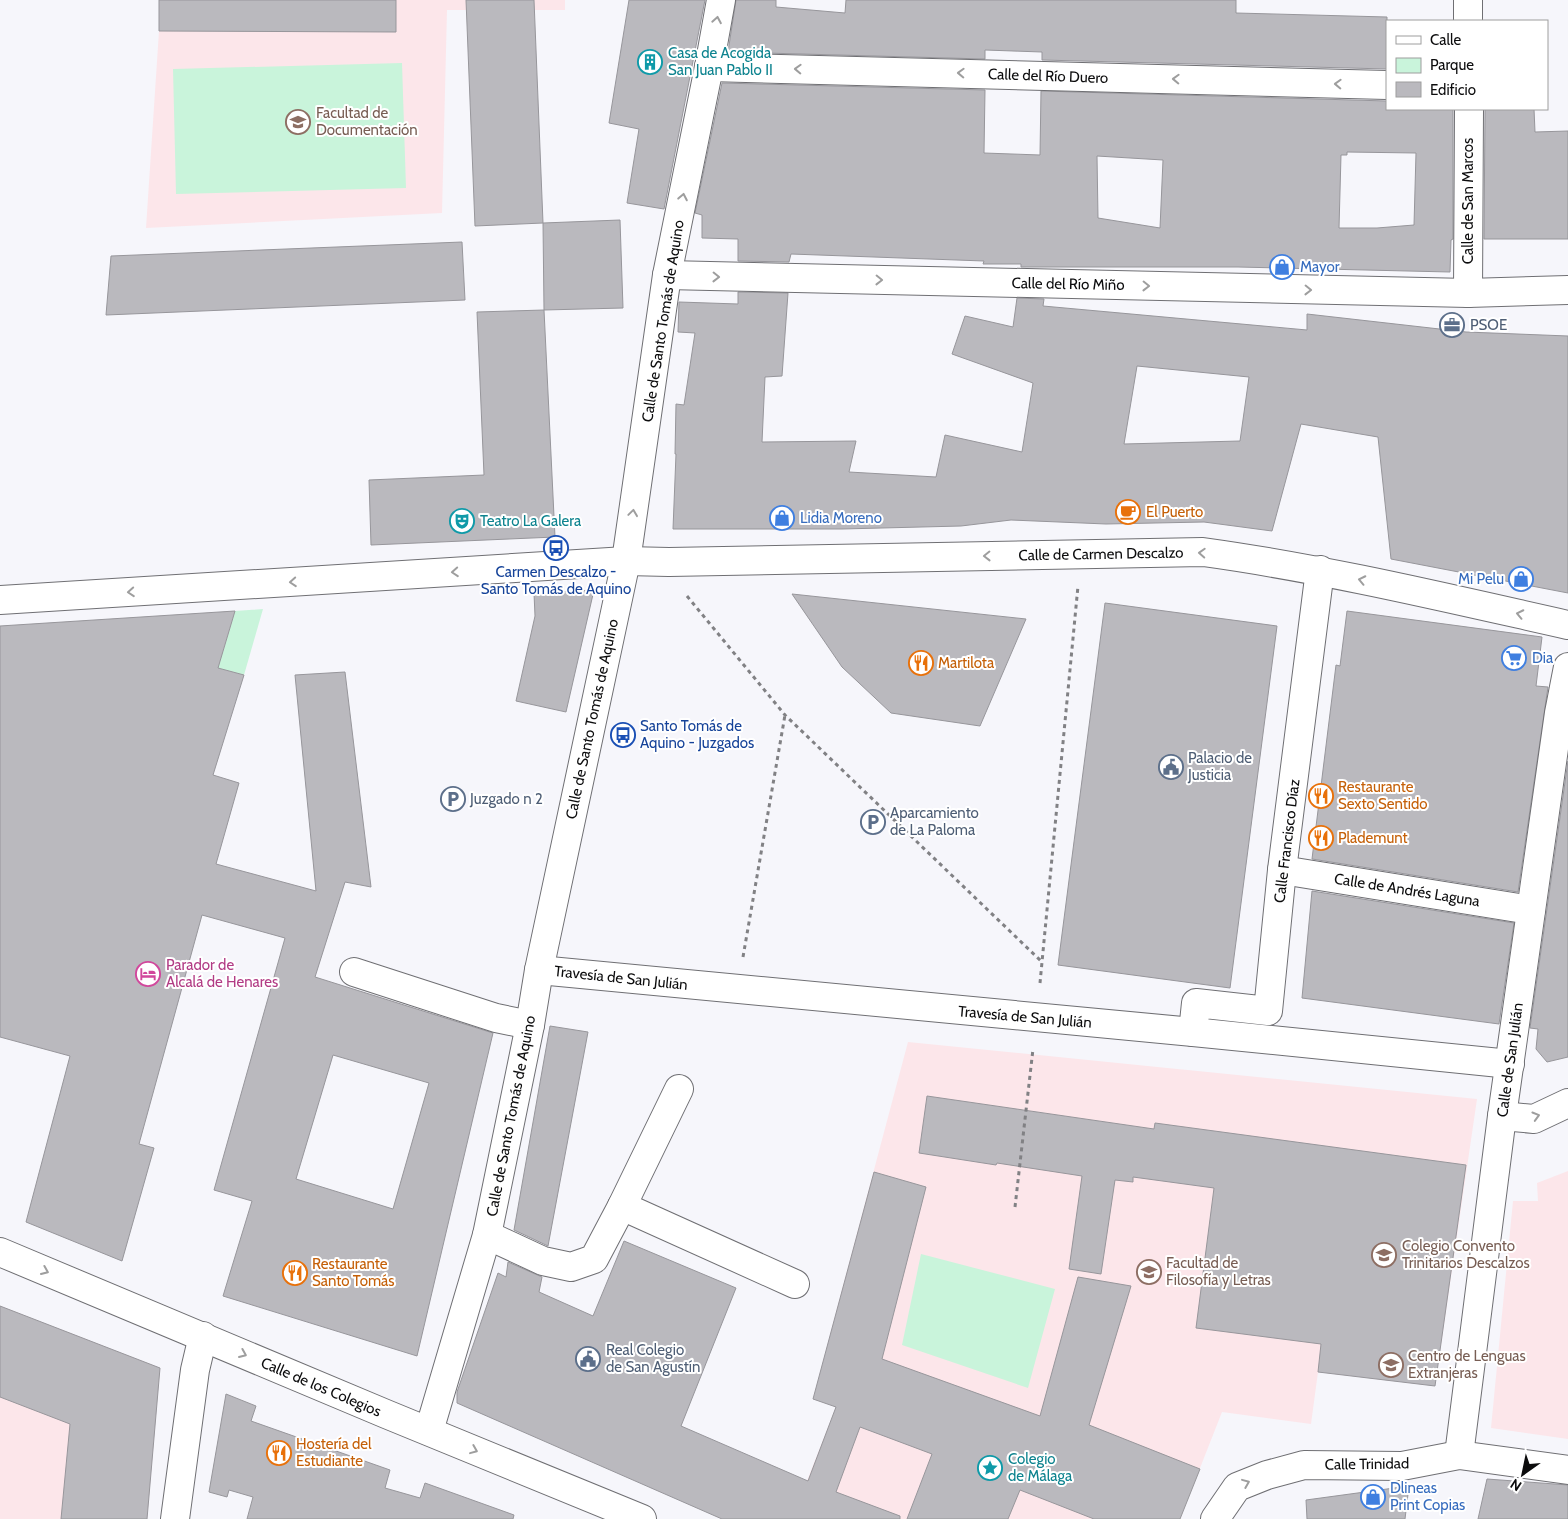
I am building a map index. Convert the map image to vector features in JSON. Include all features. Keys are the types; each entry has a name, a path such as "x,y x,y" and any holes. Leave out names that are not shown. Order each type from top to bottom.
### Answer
{"street":[{"name":"Calle de Santo Tomás de Aquino","path":"429,1432 487,1235 530,1025 539,970 626,561 667,275 721,0"},
{"path":"1468,0 1468,20"},
{"name":"Calle del Río Duero","path":"709,67 1386,85"},
{"name":"Calle de San Marcos","path":"1468,110 1468,293"},
{"name":"Calle del Río Miño","path":"667,275 1468,293 1568,290"},
{"name":"Calle de Carmen Descalzo","path":"0,600 626,561 669,562 1203,552 1320,570 1568,625"},
{"name":"Calle Francisco Díaz","path":"1193,1032 1196,1003 1268,1011 1282,870 1320,570"},
{"name":"Calle de San Julián","path":"1460,1455 1502,1116 1557,723 1568,666"},
{"name":"Calle de Andrés Laguna","path":"1282,870 1531,910"},
{"name":"Travesía de San Julián","path":"539,970 1510,1064"},
{"path":"354,972 496,1018 530,1025"},
{"path":"487,1235 543,1261 571,1267 594,1259 679,1089"},
{"path":"1502,1116 1534,1119 1568,1103"},
{"path":"622,1206 795,1284"},
{"name":"Calle de los Colegios","path":"0,1252 642,1519"},
{"path":"175,1519 195,1370 203,1336"},
{"name":"Calle Trinidad","path":"1215,1519 1237,1487 1267,1475 1304,1465 1402,1466 1460,1455 1568,1470"}],"path":[{"path":"1015,1207 1037,1018 1082,554"},
{"path":"669,562 669,574 785,715 1042,962"},
{"path":"737,990 785,715"}],"shaded area":[{"name":"Facultad de Documentación","path":"159,0 565,0 565,10 447,10 442,213 146,228 159,31"},
{"name":"Facultad de Filosofía y Letras","path":"908,1042 1477,1099 1435,1386 1318,1372 1311,1424 1222,1412 1180,1519 792,1519 836,1407 813,1399"},
{"path":"1568,1171 1568,1439 1491,1428 1513,1201 1538,1201 1537,1183"},
{"path":"0,1306 160,1368 147,1519 0,1519"}],"green space":[{"path":"402,63 406,188 176,194 173,69"},
{"path":"263,609 244,675 180,658 223,652 235,611"},
{"path":"921,1254 1055,1289 1028,1388 902,1345"}],"building":[{"path":"159,0 396,0 396,32 159,31"},
{"path":"466,0 534,0 543,223 475,226"},
{"name":"Casa de Acogida San Juan Pablo II","path":"629,0 705,0 664,209 627,203 639,129 609,123"},
{"path":"736,0 776,0 776,7 845,13 846,0 1236,0 1236,13 1387,17 1386,69 1042,60 1042,52 985,50 985,59 728,52"},
{"path":"722,83 985,90 984,153 1040,155 1041,91 1386,101 1386,110 1453,110 1453,239 1451,240 1450,272 1238,267 1021,267 1021,264 983,264 984,261 791,254 789,262 738,261 738,239 702,238 702,215 695,213","holes":["1347,152 1416,153 1414,225 1377,228 1339,228 1341,155 1347,155","1097,156 1163,160 1160,228 1098,218"]},
{"path":"1485,110 1534,110 1535,132 1568,131 1568,239 1484,239"},
{"path":"620,220 623,308 544,310 543,223"},
{"path":"462,242 465,300 106,315 111,256"},
{"path":"738,292 788,293 782,376 765,377 762,442 856,441 849,472 936,477 945,435 1022,452 1033,383 952,354 965,316 1013,327 1017,298 1044,299 1043,306 1307,330 1307,314 1466,332 1568,336 1568,593 1391,559 1378,437 1301,424 1272,531 1204,522 1106,524 1011,520 961,526 842,529 673,529 676,404 684,405 695,333 678,332 679,302 738,304","holes":["1137,366 1249,377 1240,441 1124,444"]},
{"path":"544,310 555,537 371,545 369,480 484,475 477,312"},
{"path":"594,590 566,712 516,701 535,616 534,593"},
{"path":"792,594 1026,619 980,726 891,713 842,667"},
{"name":"Palacio de Justicia","path":"1105,603 1277,626 1230,988 1058,965"},
{"path":"235,611 218,668 244,675 213,775 239,783 216,864 316,891 295,675 345,672 371,887 345,882 315,977 493,1033 417,1356 223,1296 252,1201 214,1190 285,938 202,915 139,1144 154,1148 122,1261 26,1222 70,1056 0,1037 0,626","holes":["333,1055 429,1083 393,1209 296,1179"]},
{"path":"1347,611 1542,637 1536,686 1548,687 1518,892 1312,859 1336,665 1340,666"},
{"path":"1568,761 1568,1057 1547,1062 1536,1049 1538,1029 1530,1028"},
{"path":"1312,891 1514,923 1499,1024 1302,998"},
{"path":"550,1026 588,1032 548,1246 514,1230"},
{"name":"Colegio Convento Trinitarios Descalzos","path":"927,1096 1154,1129 1155,1123 1466,1165 1435,1386 1318,1372 1321,1344 1196,1328 1214,1188 1133,1177 1133,1182 1115,1180 1101,1274 1069,1269 1082,1176 919,1153"},
{"path":"874,1172 926,1187 882,1359 1040,1416 1078,1277 1131,1286 1089,1425 1200,1469 1180,1519 1094,1519 1020,1490 1008,1519 907,1519 932,1454 860,1427 836,1492 900,1516 900,1519 722,1519 457,1403 457,1392 498,1273 506,1277 508,1262 542,1277 539,1292 593,1316 624,1241 736,1288 681,1426 808,1481 836,1407 813,1399"},
{"path":"0,1306 160,1368 147,1519 61,1519 70,1424 0,1397"},
{"name":"Hostería del Estudiante","path":"226,1394 256,1406 251,1421 390,1470 385,1488 420,1498 425,1483 514,1515 513,1519 247,1519 253,1497 229,1490 227,1497 209,1492"},
{"path":"1487,1479 1568,1485 1568,1519 1478,1519"},
{"path":"1409,1486 1405,1519 1307,1519 1306,1500"}],"place":[{"name":"Casa de Acogida San Juan Pablo II","path":"650,62"},
{"name":"Facultad de Documentación","path":"298,122"},
{"name":"Mayor","path":"1282,267"},
{"name":"PSOE","path":"1452,325"},
{"name":"El Puerto","path":"1128,512"},
{"name":"Lidia Moreno","path":"782,518"},
{"name":"Teatro La Galera","path":"462,521"},
{"name":"Carmen Descalzo - Santo Tomás de Aquino","path":"556,548"},
{"name":"Mi Pelu","path":"1521,579"},
{"name":"Dia","path":"1514,658"},
{"name":"Martilota","path":"921,663"},
{"name":"Santo Tomás de Aquino - Juzgados","path":"623,735"},
{"name":"Palacio de Justicia","path":"1171,767"},
{"name":"Restaurante Sexto Sentido","path":"1321,796"},
{"name":"Juzgado n 2","path":"453,799"},
{"name":"Aparcamiento de La Paloma","path":"873,822"},
{"name":"Plademunt","path":"1321,838"},
{"name":"Parador de Alcalá de Henares","path":"148,974"},
{"name":"Colegio Convento Trinitarios Descalzos","path":"1384,1255"},
{"name":"Facultad de Filosofía y Letras","path":"1149,1272"},
{"name":"Restaurante Santo Tomás","path":"295,1273"},
{"name":"Real Colegio de San Agustín","path":"588,1359"},
{"name":"Centro de Lenguas Extranjeras","path":"1391,1365"},
{"name":"Hostería del Estudiante","path":"279,1453"},
{"name":"Colegio de Málaga","path":"990,1468"},
{"name":"Dlineas Print Copias","path":"1373,1497"}]}
